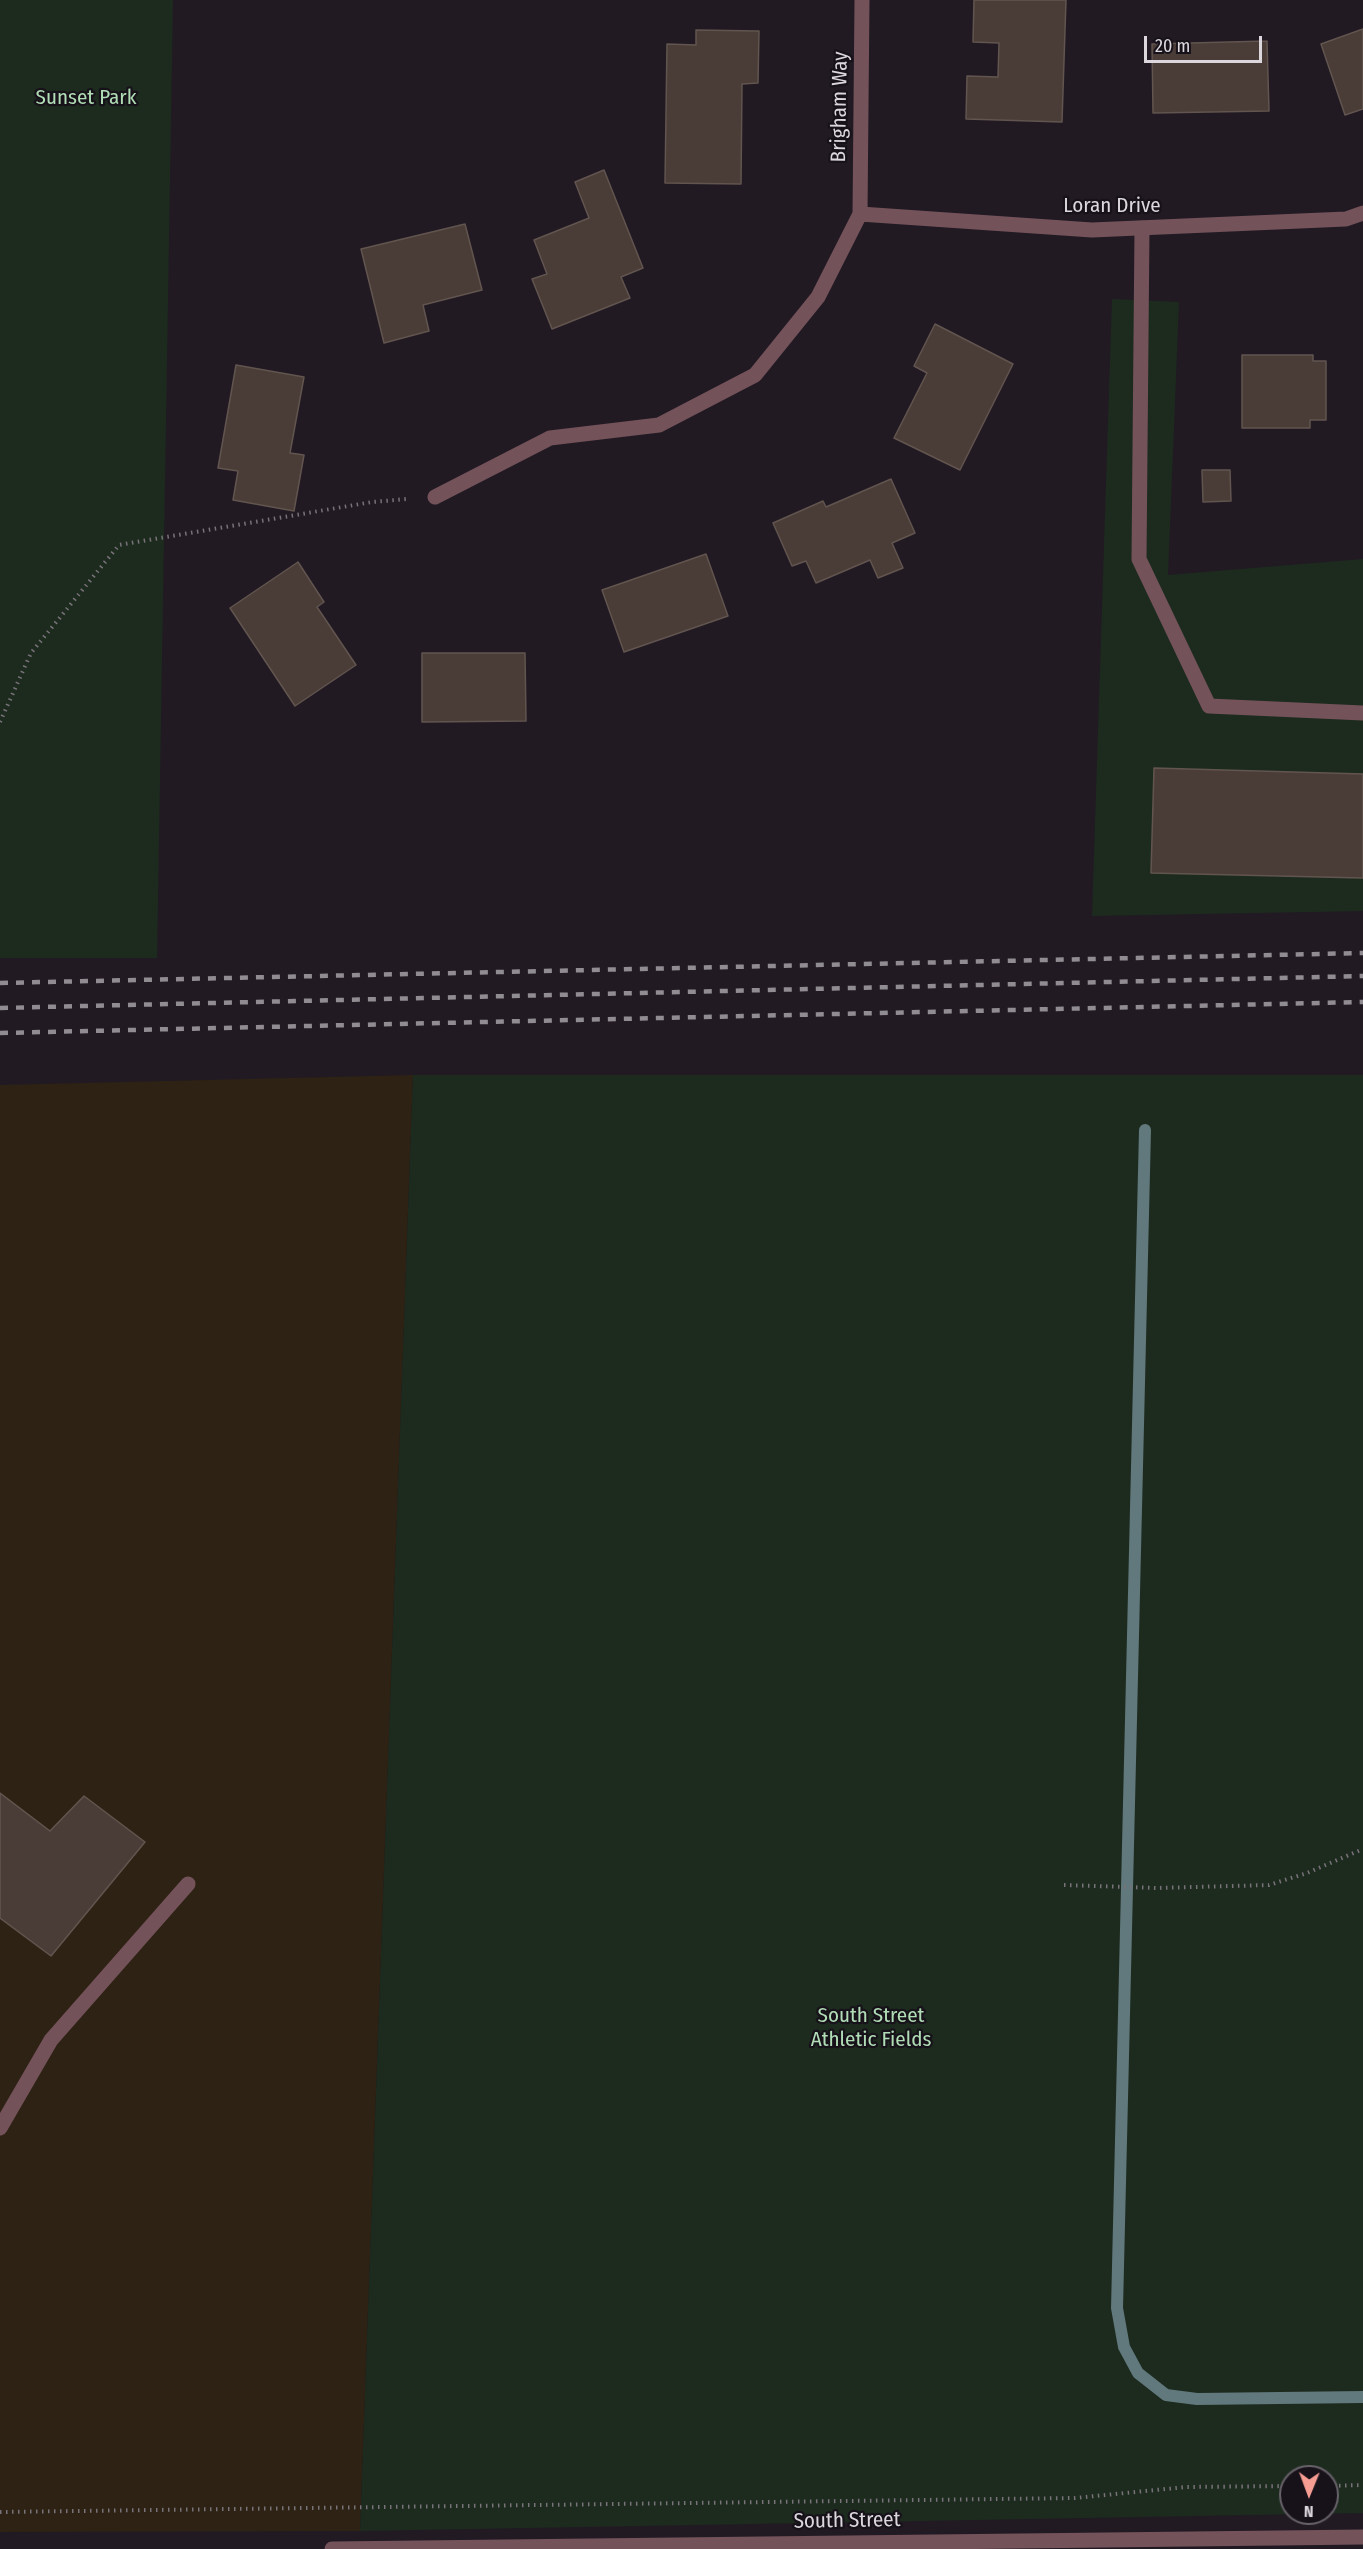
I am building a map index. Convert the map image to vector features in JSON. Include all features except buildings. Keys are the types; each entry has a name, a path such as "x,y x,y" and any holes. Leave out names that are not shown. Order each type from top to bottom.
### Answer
{"street":[{"name":"Brigham Way","path":"860,214 862,0"},
{"name":"Loran Drive","path":"860,214 1092,230 1346,219 1363,213"},
{"path":"435,497 550,438 659,425 755,375 818,297 860,214"},
{"path":"1142,228 1139,559 1209,706 1363,713"},
{"path":"0,2128 51,2040 188,1884"},
{"name":"South Street","path":"332,2549 992,2545 1363,2537"}],"path":[{"path":"0,722 31,653 119,545 372,502 435,497"},
{"path":"1064,1885 1156,1888 1269,1884 1307,1873 1363,1849"},
{"path":"0,2512 1076,2498 1186,2487 1279,2486"},
{"path":"1339,2486 1363,2486"}],"shaded area":[{"path":"413,1075 360,2531 0,2532 0,1085"}],"green space":[{"name":"Sunset Park","path":"0,0 173,0 157,958 0,958"},
{"path":"1112,299 1179,302 1168,575 1363,559 1363,911 1092,916"},
{"name":"South Street Athletic Fields","path":"413,1075 1363,1075 1363,2513 1339,2513 1339,2465 1279,2465 1279,2515 360,2531"}],"waterway":[{"path":"1145,1130 1117,2308 1124,2347 1138,2373 1166,2395 1197,2399 1363,2397"}],"railway":[{"path":"0,983 1363,953"},
{"path":"0,1008 1363,976"},
{"path":"0,1033 1363,1002"}]}
